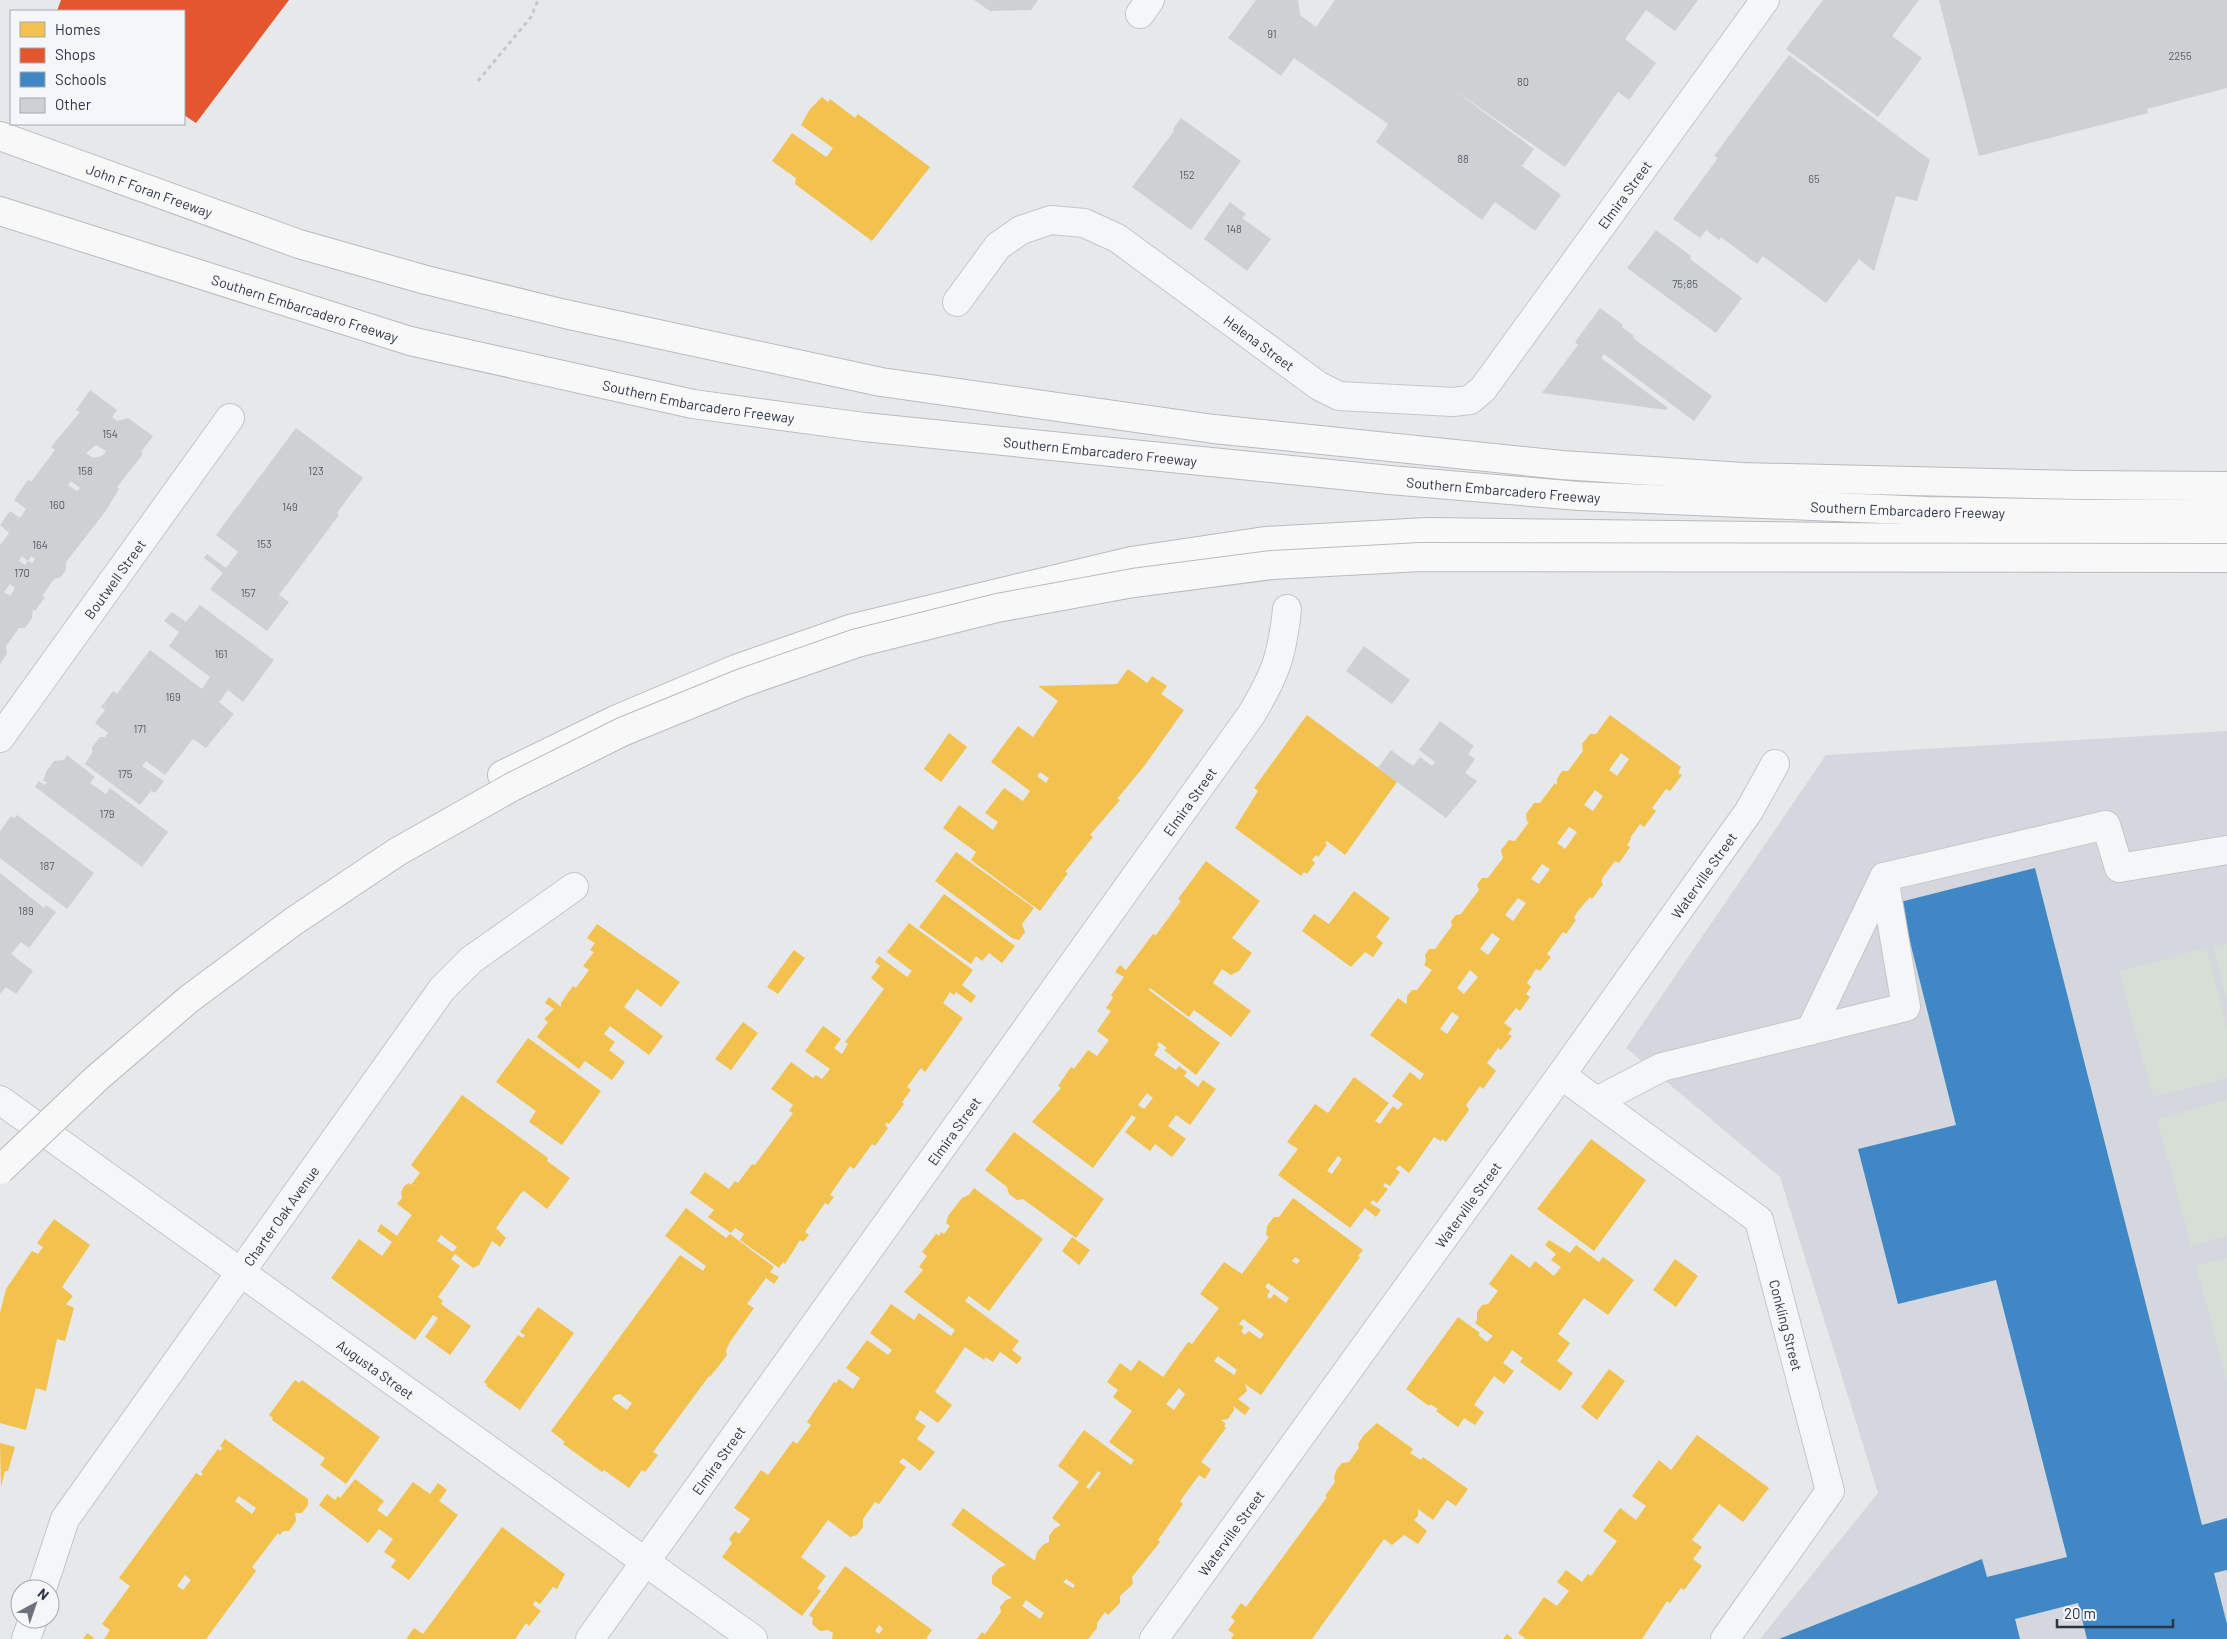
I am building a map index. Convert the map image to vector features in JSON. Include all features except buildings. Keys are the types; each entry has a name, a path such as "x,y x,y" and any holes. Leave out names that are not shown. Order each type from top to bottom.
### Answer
{"highway":[{"name":"John F Foran Freeway","path":"0,136 299,244"},
{"name":"Southern Embarcadero Freeway","path":"0,211 410,341 693,404 854,426 1291,471 1578,496 1928,511 2089,514 2227,513"},
{"name":"Southern Embarcadero Freeway","path":"299,244 426,280 565,314 881,382 1214,429 1562,465 1742,477 2069,485 2227,486"},
{"path":"0,1148 86,1068 180,986 286,908 390,839 502,776 615,720 736,668 853,628 1131,561 1265,541 1427,532 1919,538 2227,534"},
{"path":"0,1170 97,1078 189,999 294,921 396,852 512,787 622,732 742,683 857,643 997,608 1134,583 1272,565 1421,557 2227,558"}],"street":[{"name":"Elmira Street","path":"1483,389 1765,0"},
{"name":"Helena Street","path":"957,302 998,246 1021,230 1052,220 1084,223 1117,238 1319,386 1339,396 1453,402 1470,400 1483,389"},
{"name":"Boutwell Street","path":"0,738 230,418"},
{"name":"Elmira Street","path":"590,1639 1251,715 1272,680 1283,644 1287,610"},
{"name":"Waterville Street","path":"1154,1639 1749,811 1774,764"},
{"path":"1884,877 2106,824 2119,868 2227,850"},
{"path":"1597,1101 1662,1067 1906,1007 1884,877"},
{"path":"1810,1031 1884,877"},
{"name":"Charter Oak Avenue","path":"45,1579 65,1520 442,988 471,960 574,887"},
{"name":"Conkling Street","path":"1561,1075 1760,1220 1830,1491 1725,1639"},
{"name":"Augusta Street","path":"0,1100 241,1270 753,1639"}],"path":[{"path":"478,81 530,17 538,0"}],"shaded area":[{"path":"2227,731 2227,1639 1760,1639 1878,1493 1780,1177 1626,1048 1826,755"},
{"path":"2227,943 2227,1000 2213,947"},
{"path":"2206,948 2227,1027 2227,1078 2153,1097 2119,971"},
{"path":"2227,1100 2227,1236 2191,1245 2157,1119"},
{"path":"2227,1258 2227,1382 2196,1266"}]}
